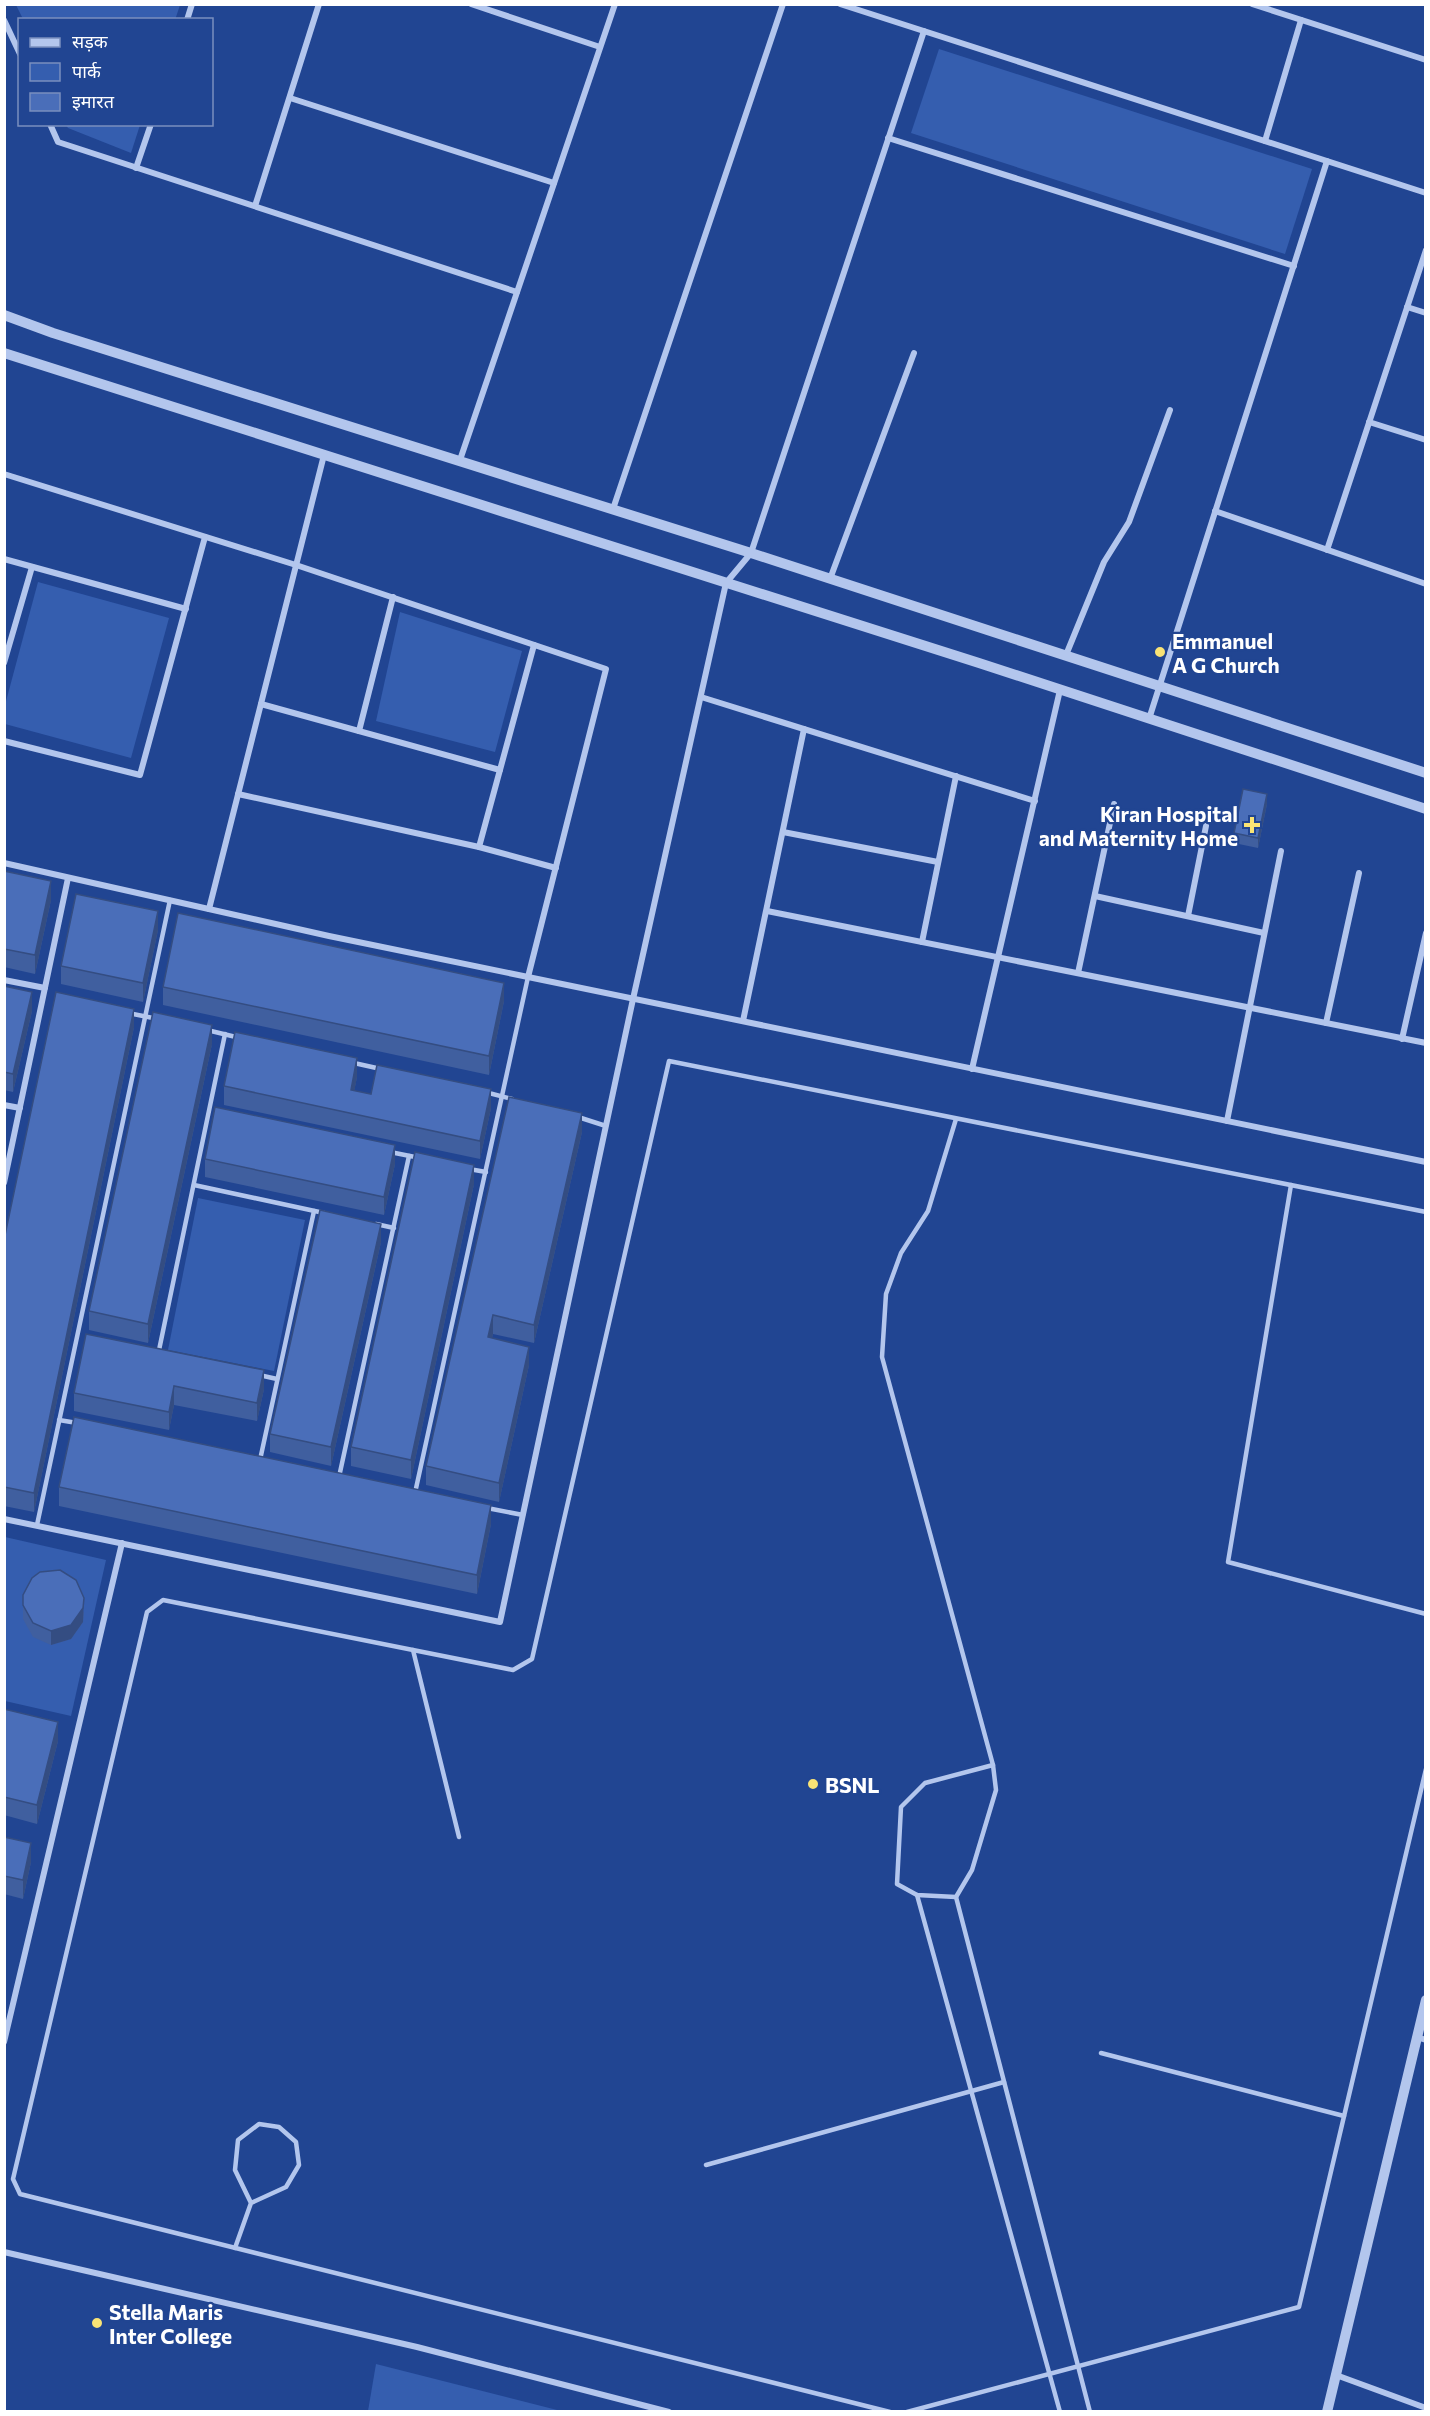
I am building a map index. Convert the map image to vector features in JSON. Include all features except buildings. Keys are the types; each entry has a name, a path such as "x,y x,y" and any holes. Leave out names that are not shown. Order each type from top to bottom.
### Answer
{"street":[{"path":"255,206 319,4"},
{"path":"471,4 600,47"},
{"path":"460,460 615,4"},
{"path":"613,509 783,4"},
{"path":"840,4 1425,193"},
{"path":"1252,4 1425,60"},
{"path":"4,20 18,50"},
{"path":"1265,141 1300,20"},
{"path":"4,1519 500,1622 633,999 726,583 751,553 924,31"},
{"path":"290,98 554,183"},
{"path":"51,126 58,142 517,292"},
{"path":"136,168 150,126"},
{"path":"888,138 1294,266"},
{"path":"1149,719 1327,161"},
{"path":"1327,550 1425,250"},
{"path":"1407,307 1425,314"},
{"path":"4,315 53,333 751,553 1425,773"},
{"path":"4,353 1425,809"},
{"path":"830,579 914,354"},
{"path":"1066,655 1104,562 1129,522 1170,410"},
{"path":"1369,422 1425,440"},
{"path":"209,909 324,455"},
{"path":"4,474 296,565 606,669 528,977"},
{"path":"1215,511 1425,584"},
{"path":"4,741 140,775 206,537"},
{"path":"4,559 186,609"},
{"path":"4,663 32,567"},
{"path":"359,731 393,597"},
{"path":"479,847 534,645"},
{"path":"972,1069 1060,690"},
{"path":"701,697 1035,801"},
{"path":"261,704 500,770"},
{"path":"743,1021 804,729"},
{"path":"922,942 956,776"},
{"path":"238,794 479,847 556,868"},
{"path":"1078,974 1114,804"},
{"path":"1188,916 1206,826"},
{"path":"783,832 938,862"},
{"path":"1227,1121 1281,851"},
{"path":"4,863 528,977 1425,1162"},
{"path":"1326,1023 1359,873"},
{"path":"4,1183 68,878"},
{"path":"1095,896 1264,933"},
{"path":"767,911 1425,1043"},
{"path":"1402,1039 1422,967 1425,933"},
{"path":"4,980 44,991"},
{"path":"4,1105 20,1108"},
{"path":"4,2042 122,1543"},
{"path":"1327,2412 1421,2038 1425,2000"},
{"path":"4,2252 417,2347 669,2412"},
{"path":"1336,2375 1425,2408"}],"lane":[{"path":"37,1526 170,900"},
{"path":"415,1493 528,977"},
{"path":"44,991 55,996"},
{"path":"123,1011 168,1022"},
{"path":"202,1029 248,1039"},
{"path":"158,1356 225,1034"},
{"path":"890,2412 21,2194 13,2179 147,1612 163,1600 513,1670 532,1659 669,1061 1425,1212"},
{"path":"352,1063 387,1070"},
{"path":"479,1091 514,1099"},
{"path":"208,1113 220,1115"},
{"path":"572,1115 606,1126"},
{"path":"956,1119 928,1211 901,1253 886,1294 882,1357 993,1765 996,1790 972,1870 956,1897 1090,2412"},
{"path":"387,1151 431,1161"},
{"path":"339,1477 409,1156"},
{"path":"464,1168 486,1172"},
{"path":"194,1185 325,1213"},
{"path":"1291,1185 1228,1562 1425,1614"},
{"path":"260,1461 314,1211"},
{"path":"371,1223 394,1228"},
{"path":"76,1341 88,1343"},
{"path":"146,1354 168,1358"},
{"path":"256,1374 277,1379"},
{"path":"60,1420 82,1424"},
{"path":"249,1459 271,1463"},
{"path":"328,1475 350,1480"},
{"path":"404,1491 426,1495"},
{"path":"480,1506 523,1515"},
{"path":"413,1650 459,1837"},
{"path":"956,1897 917,1895 897,1884 901,1808 925,1784 993,1765"},
{"path":"907,2412 1299,2307 1425,1770"},
{"path":"917,1895 1060,2412"},
{"path":"1101,2053 1344,2116"},
{"path":"706,2164 1004,2082"},
{"path":"235,2248 251,2203 235,2170 238,2140 259,2124 279,2127 296,2142 299,2166 286,2187 251,2203"}],"green space":[{"path":"16,5 180,5 176,18 22,18"},
{"path":"939,49 1312,169 1285,254 911,133"},
{"path":"67,126 140,126 131,153"},
{"path":"38,582 169,618 131,758 5,724 5,705"},
{"path":"400,612 522,651 495,752 376,721"},
{"path":"198,1198 305,1220 274,1371 168,1350"},
{"path":"5,1537 106,1560 71,1716 5,1701"},
{"path":"376,2364 561,2411 368,2411"}],"place":[{"name":"Emmanuel A G Church","path":"1160,652"},
{"name":"Kiran Hospital and Maternity Home","path":"1252,825"},
{"name":"BSNL","path":"813,1784"},
{"name":"Stella Maris Inter College","path":"97,2323"}]}
